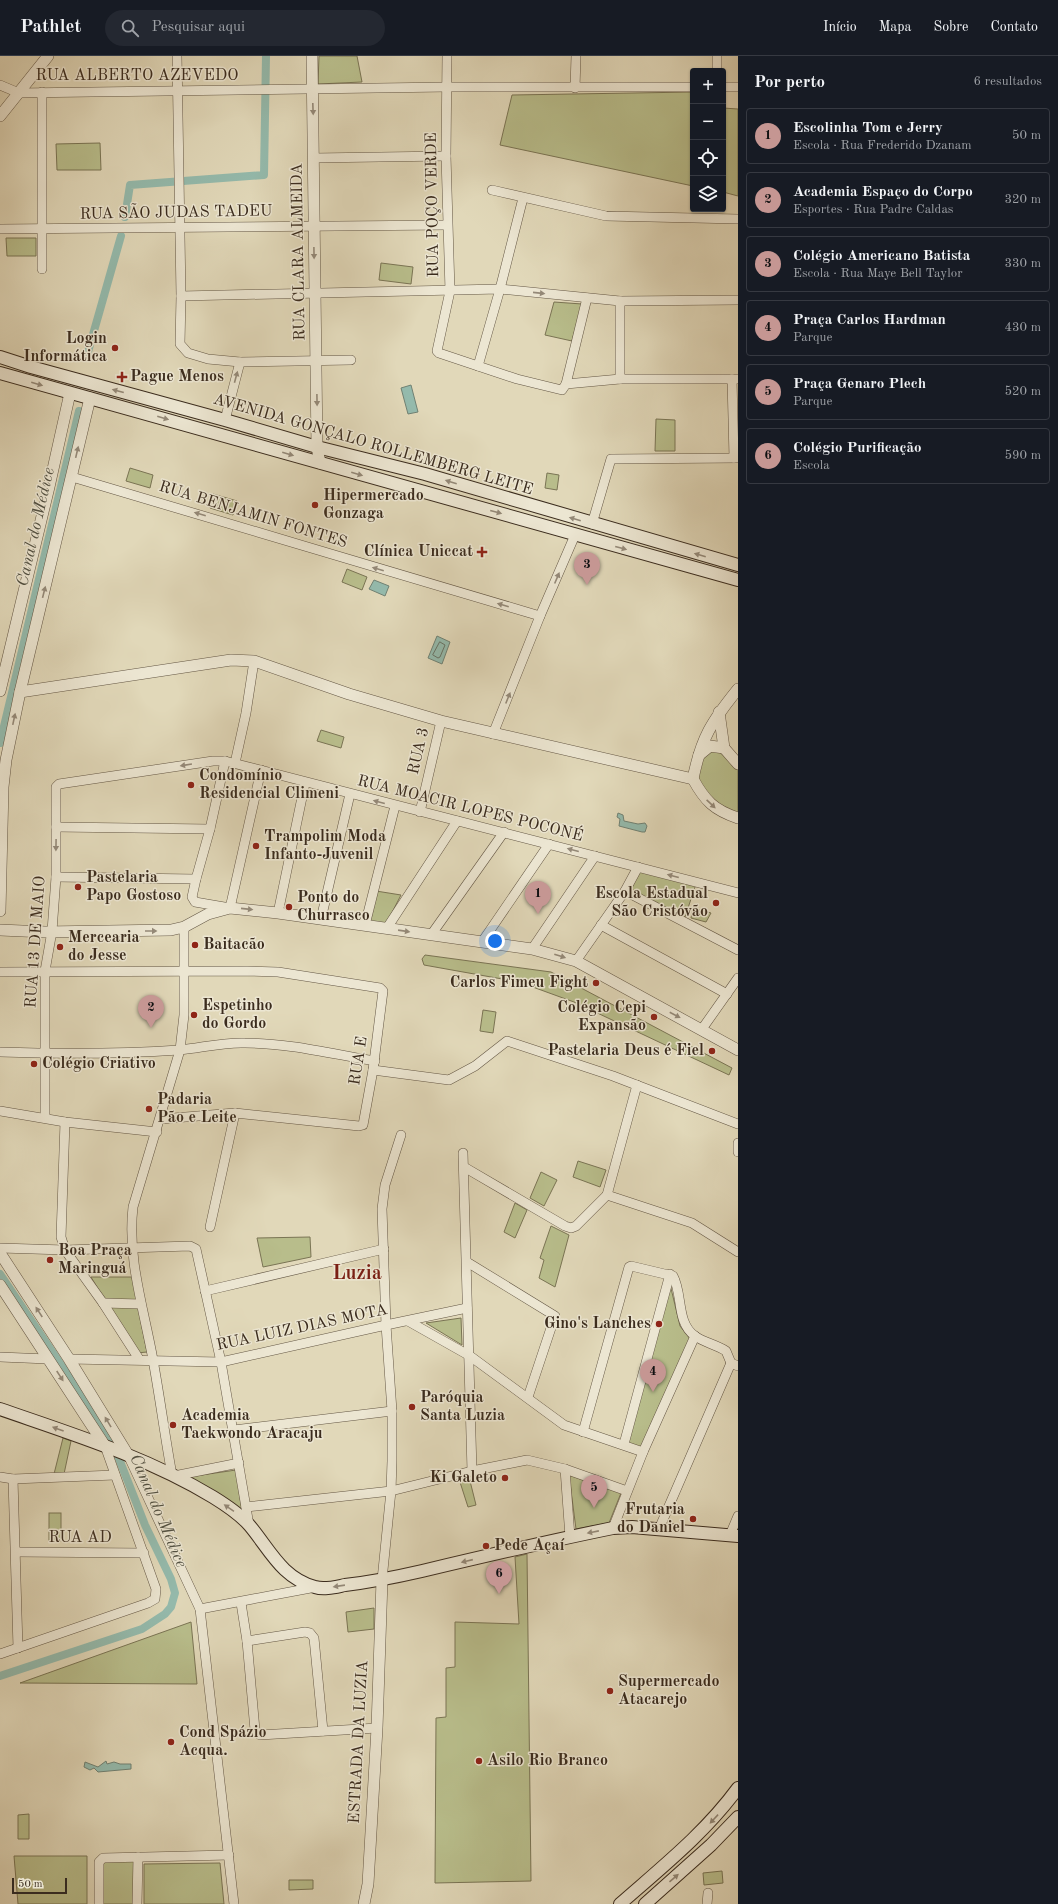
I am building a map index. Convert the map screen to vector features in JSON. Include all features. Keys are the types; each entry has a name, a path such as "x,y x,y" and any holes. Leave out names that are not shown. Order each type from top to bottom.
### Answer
{"main road":[{"name":"AVENIDA GONÇALO ROLLEMBERG LEITE","path":"0,357 317,447 425,474 592,524 738,565"},
{"path":"0,361 31,367"},
{"name":"AVENIDA GONÇALO ROLLEMBERG LEITE","path":"0,373 575,536 738,580"},
{"path":"0,1409 127,1455 173,1475 212,1497 238,1514 249,1525 277,1563 289,1575 316,1588 327,1588 382,1580 613,1528 734,1536"},
{"path":"620,1904 697,1836 723,1809 738,1788"},
{"path":"645,1904 711,1845 738,1817"}],"street":[{"path":"0,116 48,56"},
{"path":"177,56 178,189 181,296 180,344 182,349 188,353 208,359 240,362 351,360"},
{"name":"RUA CLARA ALMEIDA","path":"312,56 317,447 320,463"},
{"name":"RUA POÇO VERDE","path":"447,56 446,156 450,291 437,351 478,366"},
{"path":"575,88 576,56"},
{"path":"717,56 717,68"},
{"path":"0,85 19,92"},
{"path":"312,90 447,87 690,87"},
{"path":"726,87 738,87"},
{"name":"RUA ALBERTO AZEVEDO","path":"19,92 312,90"},
{"path":"42,92 42,269"},
{"path":"314,158 446,156"},
{"path":"492,190 606,216 738,219"},
{"path":"524,198 478,366 559,390 566,386 620,379 735,379 736,458 611,459 592,524"},
{"name":"RUA SÃO JUDAS TADEU","path":"0,229 42,230 180,227 448,225"},
{"path":"181,296 500,289 620,301 738,300"},
{"path":"566,386 587,298"},
{"path":"620,301 620,379"},
{"path":"225,420 240,362"},
{"path":"0,691 70,393"},
{"path":"0,911 3,787 6,760 20,692 90,398"},
{"name":"RUA BENJAMIN FONTES","path":"72,477 248,528 350,560 540,616"},
{"path":"493,734 540,616 575,536"},
{"path":"20,692 231,660 254,661 349,694 441,721 693,779 710,804 716,809 738,818"},
{"path":"235,763 246,712 254,661"},
{"path":"693,779 699,755 709,727 738,689"},
{"path":"719,712 724,748 738,764"},
{"name":"RUA 3","path":"420,812 441,721"},
{"path":"699,755 710,746 724,748"},
{"name":"RUA MOACIR LOPES POCONÉ","path":"56,792 56,787 59,784 214,761 224,761 395,806 638,866 738,893"},
{"path":"224,761 210,829 192,897 195,902 230,908 278,912 532,949 576,962 738,1050"},
{"path":"230,908 261,770"},
{"path":"278,912 305,783"},
{"name":"RUA 13 DE MAIO","path":"45,1118 45,971 52,931 56,877 56,792"},
{"path":"322,919 350,794"},
{"path":"365,925 395,806"},
{"path":"387,928 457,821"},
{"path":"56,827 210,829"},
{"path":"431,935 504,832"},
{"path":"482,942 549,844"},
{"path":"532,949 594,856"},
{"path":"576,962 625,891 638,866"},
{"path":"56,877 196,879"},
{"path":"625,891 738,950"},
{"path":"0,930 161,931 184,926 208,914 230,908"},
{"path":"601,925 727,994"},
{"path":"184,926 184,1015 180,1050 161,1119 133,1206 131,1248 153,1360 173,1475 239,1463"},
{"path":"0,972 184,972"},
{"name":"RUA E","path":"184,972 278,972 380,988 383,990 374,1065 363,1125 271,1122 234,1113"},
{"path":"702,1030 738,978"},
{"path":"0,1052 46,1053 180,1050 223,1043 272,1044 449,1080 475,1066 507,1041 637,1085 738,1124"},
{"path":"464,1167 565,1226 571,1228 576,1226 607,1195 637,1085"},
{"path":"0,1111 65,1122 157,1132"},
{"path":"161,1119 234,1113 210,1227"},
{"path":"65,1122 61,1237 65,1250 103,1303 139,1360"},
{"path":"382,1580 391,1491 392,1411 386,1324 382,1209 385,1185 401,1135"},
{"path":"738,1143 738,1152"},
{"path":"463,1153 467,1308 470,1356 472,1471"},
{"path":"607,1195 692,1223 738,1252"},
{"path":"0,1248 65,1250 193,1247 196,1249 221,1362 234,1430 249,1525"},
{"path":"205,1291 384,1249"},
{"path":"0,1253 69,1359 127,1455 200,1609 234,1904"},
{"path":"467,1262 555,1316 528,1397"},
{"path":"583,1432 629,1267 634,1265 670,1274 674,1279 684,1323 695,1336 715,1344 726,1351 734,1365 659,1530"},
{"path":"624,1444 670,1274"},
{"path":"0,1285 106,1447 156,1589 155,1599 148,1603 0,1654"},
{"path":"103,1303 141,1304"},
{"name":"RUA LUIZ DIAS MOTA","path":"69,1359 221,1362 386,1324 408,1321 467,1308"},
{"path":"408,1321 470,1356 528,1397 554,1419 583,1432 624,1444 643,1452"},
{"path":"613,1528 626,1491 695,1336"},
{"path":"0,1357 48,1359"},
{"path":"234,1430 392,1411"},
{"path":"246,1507 391,1491 472,1471 527,1460 565,1469 626,1491"},
{"path":"565,1469 570,1537"},
{"path":"0,1477 13,1479 115,1475"},
{"path":"13,1479 18,1648"},
{"path":"734,1536 738,1516"},
{"name":"RUA AD","path":"16,1552 144,1553"},
{"name":"ESTRADA DA LUZIA","path":"364,1904 369,1864 377,1728 382,1580"},
{"path":"200,1609 241,1603 316,1588"},
{"path":"241,1603 247,1641 255,1730 260,1735 377,1728"},
{"path":"247,1641 306,1632 310,1633 314,1638 323,1731"},
{"path":"99,1904 100,1859 229,1855"},
{"path":"137,1904 138,1857"},
{"path":"707,1904 708,1893"}],"green space":[{"path":"319,56 357,56 362,82 318,84"},
{"path":"690,92 690,185 500,145 512,95"},
{"path":"726,108 738,109 738,196 726,193"},
{"path":"100,143 101,170 57,170 56,144"},
{"path":"6,238 36,238 36,256 7,256"},
{"path":"381,263 413,267 411,284 379,280"},
{"path":"554,302 582,304 572,341 545,335"},
{"path":"656,419 675,420 675,451 655,451"},
{"path":"130,468 153,475 150,488 126,481"},
{"path":"547,473 559,475 557,490 545,488"},
{"path":"213,494 237,501 233,515 210,508"},
{"path":"347,569 367,577 362,590 342,582"},
{"path":"321,730 344,737 341,748 317,741"},
{"path":"713,749 717,750 738,769 738,814 708,801 698,779 701,758"},
{"path":"641,870 696,884 685,917 630,891"},
{"path":"376,891 401,895 386,924 369,921"},
{"path":"693,908 711,913 706,922 691,918"},
{"path":"425,955 551,972 732,1068 729,1075 574,1002 519,982 424,965 422,959"},
{"path":"483,1010 496,1012 493,1033 480,1031"},
{"path":"578,1161 606,1170 600,1187 573,1177"},
{"path":"541,1172 557,1180 544,1206 530,1198"},
{"path":"515,1203 527,1210 515,1238 504,1232"},
{"path":"551,1226 569,1235 555,1287 539,1278 544,1260 540,1258"},
{"path":"310,1237 311,1257 263,1267 257,1238"},
{"path":"91,1277 132,1277 147,1352 137,1353"},
{"path":"669,1280 680,1326 691,1340 642,1451 624,1444"},
{"path":"461,1318 462,1345 426,1323"},
{"path":"63,1438 71,1441 64,1474 54,1474"},
{"path":"236,1470 242,1511 188,1477"},
{"path":"569,1475 621,1493 609,1523 576,1529"},
{"path":"469,1477 476,1505 468,1507 459,1479"},
{"path":"49,1513 61,1513 61,1541 49,1541"},
{"name":"Asilo Rio Branco","path":"527,1554 531,1881 435,1883 436,1718 446,1717 446,1668 455,1667 455,1622 519,1624 515,1557"},
{"path":"374,1608 374,1629 348,1632 346,1612"},
{"path":"191,1622 197,1684 20,1683"},
{"path":"29,1814 29,1839 18,1839 18,1815"},
{"path":"14,1856 87,1856 87,1904 18,1904"},
{"path":"104,1859 137,1859 136,1904 101,1904 101,1863"},
{"path":"220,1863 224,1904 144,1904 144,1864"},
{"path":"722,1871 723,1883 704,1885 703,1873"},
{"path":"289,1880 313,1880 313,1889 289,1890"}],"water":[{"path":"411,385 418,412 408,414 401,388"},
{"path":"374,580 389,586 385,596 369,589"},
{"path":"437,636 450,642 442,664 428,658"},
{"path":"618,813 623,815 624,821 638,824 645,823 647,826 645,832 619,826 620,819 617,817"},
{"path":"106,1761 107,1764 114,1762 120,1764 131,1764 131,1769 98,1772 94,1768 90,1770 84,1767 85,1762 98,1767"}],"waterway":[{"path":"125,217 130,185 264,175 266,56"},
{"path":"88,352 121,236"},
{"name":"Canal do Médice","path":"0,743 79,411"},
{"name":"Canal do Médice","path":"0,1274 112,1441 145,1525 171,1579 175,1593 171,1607 165,1614 142,1629 0,1676"}],"place":[{"name":"Login Informática","path":"115,348"},
{"name":"Pague Menos","path":"122,377"},
{"name":"Hipermercado Gonzaga","path":"315,505"},
{"name":"Clínica Uniccat","path":"482,552"},
{"name":"Colégio Americano Batista","path":"587,585"},
{"name":"Condomínio Residencial Climeni","path":"191,785"},
{"name":"Trampolim Moda Infanto-Juvenil","path":"256,846"},
{"name":"Pastelaria Papo Gostoso","path":"78,887"},
{"name":"Escola Estadual São Cristóvão","path":"716,903"},
{"name":"Ponto do Churrasco","path":"289,907"},
{"name":"Escolinha Tom e Jerry","path":"538,914"},
{"name":"Baitacão","path":"195,945"},
{"name":"Mercearia do Jesse","path":"60,947"},
{"name":"Carlos Fimeu Fight","path":"596,983"},
{"name":"Espetinho do Gordo","path":"194,1015"},
{"name":"Colégio Cepi Expansão","path":"654,1017"},
{"name":"Academia Espaço do Corpo","path":"151,1028"},
{"name":"Pastelaria Deus é Fiel","path":"712,1051"},
{"name":"Colégio Criativo","path":"34,1064"},
{"name":"Padaria Pão e Leite","path":"149,1109"},
{"name":"Boa Praça Maringuá","path":"50,1260"},
{"name":"Gino's Lanches","path":"659,1324"},
{"name":"Praça Carlos Hardman","path":"653,1392"},
{"name":"Paróquia Santa Luzia","path":"412,1407"},
{"name":"Academia Taekwondo Aracaju","path":"173,1425"},
{"name":"Ki Galeto","path":"505,1478"},
{"name":"Praça Genaro Plech","path":"594,1508"},
{"name":"Frutaria do Daniel","path":"693,1519"},
{"name":"Pede Açaí","path":"486,1546"},
{"name":"Colégio Purificação","path":"499,1594"},
{"name":"Supermercado Atacarejo","path":"610,1691"},
{"name":"Cond Spázio Acqua.","path":"171,1742"},
{"name":"Asilo Rio Branco","path":"479,1761"}],"district":[{"name":"Luzia","path":"357,1274"}]}
